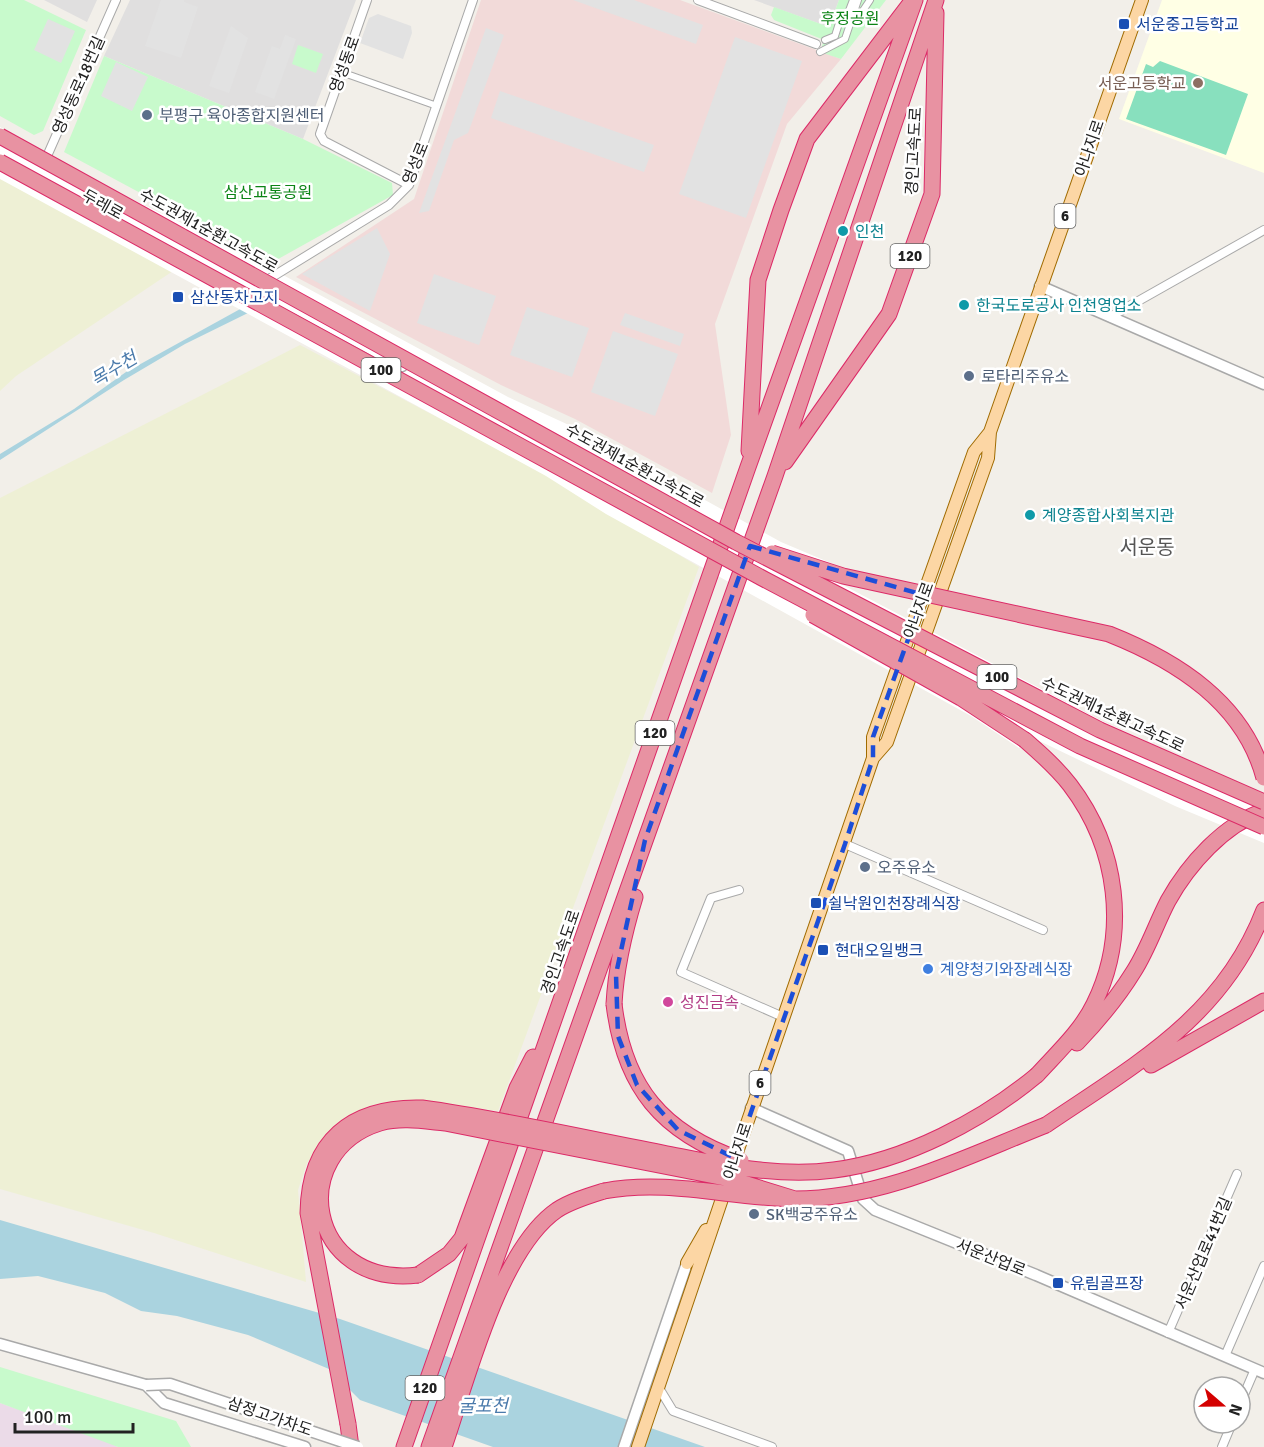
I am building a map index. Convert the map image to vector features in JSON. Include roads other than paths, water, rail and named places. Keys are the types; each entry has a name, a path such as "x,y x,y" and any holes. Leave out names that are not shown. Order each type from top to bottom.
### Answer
{"highway":[{"name":"경인고속도로","path":"748,467 758,280 781,210 807,139 914,0"},
{"name":"경인고속도로","path":"406,1443 914,0"},
{"name":"경인고속도로","path":"775,476 890,314 932,194 936,0"},
{"name":"경인고속도로","path":"429,1447 471,1348 645,840 775,476 936,0"},
{"name":"수도권제1순환고속도로","path":"0,135 736,542 1100,730 1264,802"},
{"name":"100","path":"0,162 762,578 1080,746 1264,826"},
{"path":"736,542 843,576 1109,634 1144,648 1179,667 1207,689 1238,722 1260,763 1264,777"},
{"path":"762,578 818,619 999,721 1053,765 1071,786 1088,813 1103,844 1112,880 1116,913 1114,943 1107,974 1093,1006 1074,1035 1037,1075"},
{"path":"351,1447 308,1213 308,1196 314,1170 325,1147 339,1131 358,1119 400,1107 422,1108 717,1164 769,1171 834,1170 870,1164 973,1123 1005,1103 1037,1075 1070,1051 1117,997 1154,935 1168,901 1202,854 1227,832 1264,811"},
{"path":"645,840 635,895 622,940 616,974 614,1004 618,1035 626,1062 637,1085 655,1109 678,1130 704,1146 769,1171"},
{"path":"1046,1125 1146,1060 1181,1031 1235,969 1251,942 1264,910"},
{"path":"562,998 518,1088 462,1238 442,1260 418,1275 378,1275 358,1267 339,1250 326,1230 320,1209 321,1185 337,1154 363,1130 381,1123 400,1120 445,1123 730,1179 795,1199"},
{"path":"444,1447 471,1348 517,1254 536,1229 557,1210 581,1198 604,1191 643,1186 670,1186 756,1198 795,1199 830,1197 872,1190 922,1175 1046,1125 1264,1001"}],"main road":[{"name":"아나지로","path":"638,1447 751,1108 845,844 873,758 887,742 988,458 990,432 1142,0"},
{"path":"687,1263 720,1205"}],"street":[{"name":"영성동로18번길","path":"40,170 117,0"},
{"name":"영성동로","path":"367,0 320,134 324,141 409,185"},
{"name":"영성로","path":"255,288 389,205 409,185 473,0"},
{"path":"698,0 816,44"},
{"path":"825,40 835,36 840,20 845,21 853,0"},
{"path":"820,52 845,39 858,0"},
{"path":"851,21 858,18 870,0"},
{"path":"341,72 436,106"},
{"name":"두레로","path":"0,148 447,390"},
{"path":"1110,317 1264,230"},
{"path":"1040,286 1264,384"},
{"path":"845,844 1043,930"},
{"path":"739,890 711,898 681,972 783,1017"},
{"name":"서운산업로","path":"751,1108 848,1151 863,1199 875,1210 1036,1275 1259,1371"},
{"name":"서운산업로41번길","path":"1168,1333 1237,1174"},
{"path":"624,1447 687,1263"},
{"path":"1225,1356 1264,1266"},
{"name":"삼정고가차도","path":"0,1344 146,1385 170,1384 358,1447"},
{"name":"삼정고가차도","path":"146,1385 164,1403 305,1447"},
{"path":"659,1388 673,1411 772,1447"}],"water":[{"name":"목수천","path":"242,308 250,312 185,344 124,380 0,460 0,454 74,409 126,372"},
{"name":"굴포천","path":"0,1220 340,1319 705,1447 493,1447 360,1400 329,1369 248,1335 177,1316 141,1311 105,1293 38,1276 0,1279"}],"place":[{"name":"서운중고등학교","path":"1124,24"},
{"name":"서운고등학교","path":"1198,83"},
{"name":"부평구 육아종합지원센터","path":"147,115"},
{"name":"인천","path":"843,231"},
{"name":"삼산동차고지","path":"178,297"},
{"name":"한국도로공사 인천영업소","path":"964,305"},
{"name":"로타리주유소","path":"969,376"},
{"name":"계양종합사회복지관","path":"1030,515"},
{"name":"오주유소","path":"865,867"},
{"name":"쉴낙원인천장례식장","path":"816,903"},
{"name":"현대오일뱅크","path":"823,950"},
{"name":"계양청기와장례식장","path":"928,969"},
{"name":"성진금속","path":"668,1002"},
{"name":"SK백궁주유소","path":"754,1214"},
{"name":"유림골프장","path":"1058,1283"}],"district":[{"name":"서운동","path":"1147,547"}],"park label":[{"name":"후정공원","path":"850,18"},
{"name":"삼산교통공원","path":"268,192"}]}
